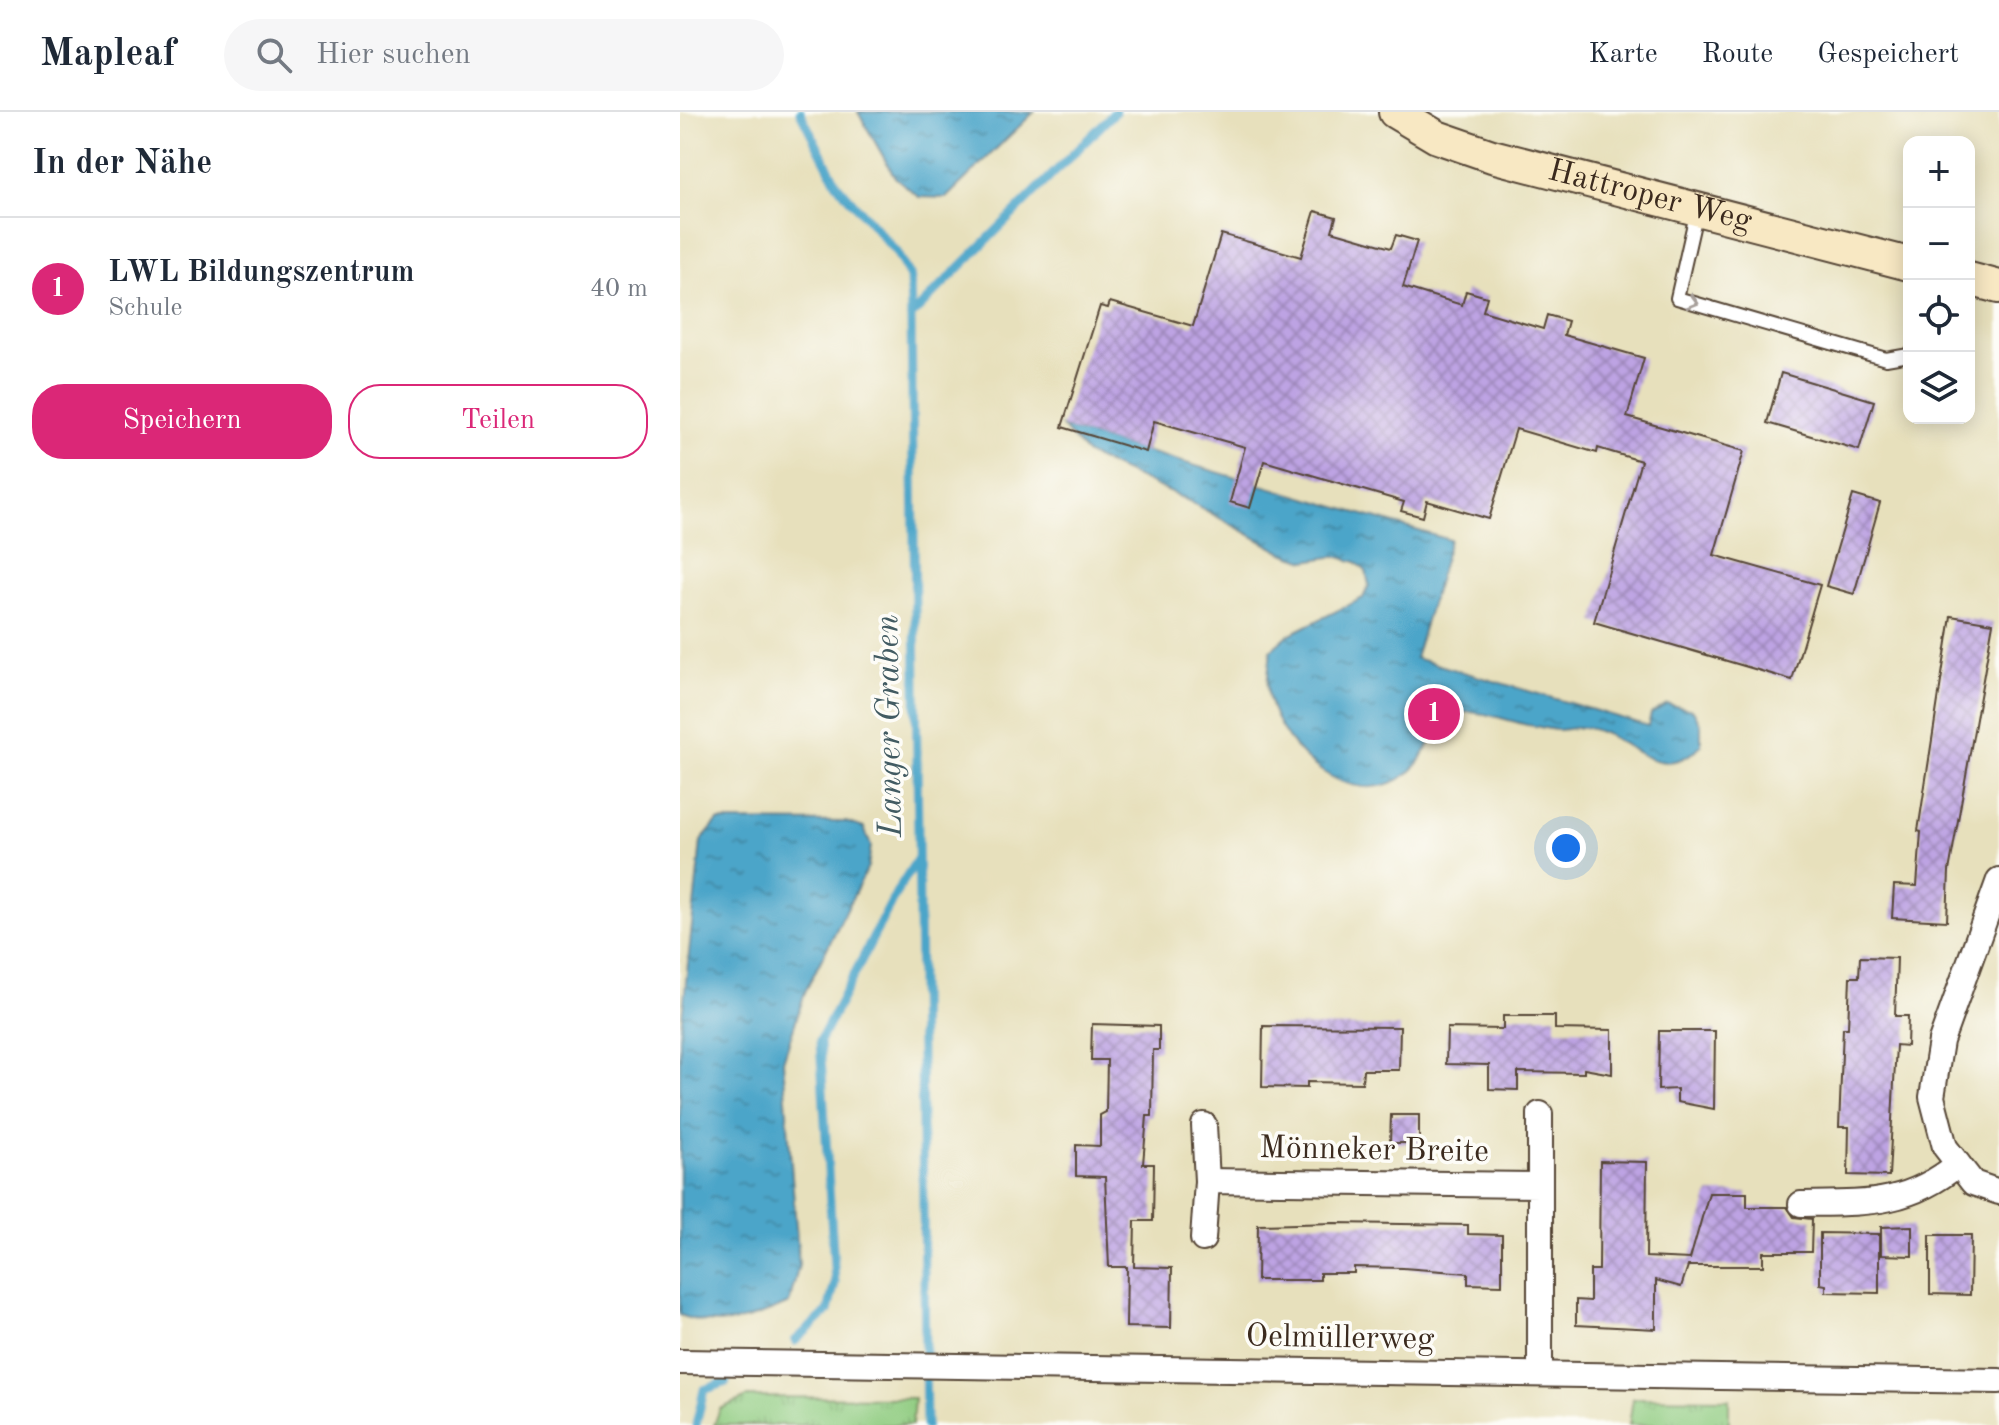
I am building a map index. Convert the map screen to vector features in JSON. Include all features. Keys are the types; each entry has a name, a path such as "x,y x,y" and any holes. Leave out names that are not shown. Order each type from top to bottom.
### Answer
{"main road":[{"name":"Hattroper Weg","path":"1395,112 1437,137 1492,156 1903,262"},
{"path":"1973,280 1999,287"}],"street":[{"path":"1999,880 1941,1041 1932,1097 1945,1147 1973,1183 1999,1192"},
{"path":"1540,1114 1540,1374"},
{"path":"1203,1239 1207,1181 1204,1125"},
{"path":"1801,1204 1881,1203 1934,1184 1958,1164"},
{"name":"Mönneker Breite","path":"1207,1181 1540,1185"},
{"name":"Oelmüllerweg","path":"680,1362 1999,1381"}],"lane":[{"path":"1697,210 1677,298 1886,359 1903,356"}],"green space":[{"path":"747,1397 914,1398 912,1425 714,1425 720,1409"},
{"path":"1633,1398 1729,1399 1729,1425 1629,1425"}],"water":[{"path":"858,112 1034,112 946,198 919,197 895,177"},
{"path":"1062,427 1450,540 1415,658 1648,726 1651,714 1667,704 1693,710 1701,725 1701,745 1686,757 1671,762 1657,761 1587,728 1553,730 1468,712 1446,722 1406,775 1385,785 1363,787 1342,782 1322,771 1288,738 1269,698 1268,674 1271,650 1288,635 1363,598 1369,585 1366,571 1356,562 1336,556 1306,561 1283,553 1189,501 1087,454"},
{"path":"718,821 846,822 864,828 871,846 868,867 805,992 783,1061 799,1265 789,1303 749,1318 722,1323 680,1315 680,1037 701,841"}],"building":[{"path":"1315,211 1336,217 1332,231 1391,248 1396,235 1417,241 1403,287 1462,305 1466,291 1487,297 1483,311 1543,329 1547,315 1568,321 1564,335 1644,358 1627,417 1744,451 1714,555 1820,585 1792,680 1594,622 1641,461 1598,448 1597,453 1516,429 1489,519 1427,501 1423,517 1401,511 1404,502 1264,461 1250,508 1230,502 1245,447 1154,421 1146,452 1062,427 1100,306 1108,308 1110,302 1193,326 1221,234 1301,257"},
{"path":"1781,373 1874,401 1859,450 1767,423"},
{"path":"1853,495 1880,503 1854,594 1826,586"},
{"path":"1951,616 1993,623 1949,871 1947,921 1892,918 1894,885 1917,886 1921,832 1918,831"},
{"path":"1860,957 1897,958 1895,1016 1908,1016 1907,1046 1896,1045 1889,1176 1848,1175 1849,1127 1839,1127 1843,1028 1848,1028 1850,977 1859,977"},
{"path":"1503,1016 1555,1016 1555,1029 1612,1030 1612,1074 1584,1069 1584,1073 1518,1072 1518,1090 1489,1089 1489,1065 1446,1064 1447,1028 1503,1029"},
{"path":"1092,1024 1159,1026 1159,1050 1153,1050 1152,1116 1147,1116 1143,1164 1154,1164 1153,1221 1135,1221 1134,1267 1172,1268 1171,1328 1126,1327 1127,1267 1109,1267 1105,1177 1076,1176 1076,1145 1100,1146 1100,1115 1106,1112 1107,1060 1091,1060"},
{"path":"1263,1026 1400,1027 1399,1070 1363,1070 1362,1083 1307,1082 1307,1088 1262,1087"},
{"path":"1659,1031 1715,1031 1714,1109 1677,1102 1677,1089 1658,1090"},
{"path":"1391,1115 1419,1115 1419,1143 1390,1143"},
{"path":"1600,1161 1647,1162 1646,1257 1690,1259 1709,1193 1747,1193 1747,1207 1787,1207 1794,1217 1812,1219 1811,1252 1763,1252 1763,1266 1688,1266 1681,1287 1656,1280 1656,1329 1576,1325 1576,1300 1590,1301 1590,1270 1599,1270"},
{"path":"1258,1225 1468,1225 1468,1234 1502,1235 1502,1285 1468,1284 1468,1273 1354,1267 1354,1273 1320,1273 1320,1280 1257,1280"},
{"path":"1912,1226 1912,1256 1881,1255 1881,1227"},
{"path":"1820,1233 1879,1234 1879,1293 1826,1292 1826,1285 1820,1284"},
{"path":"1930,1235 1971,1235 1970,1295 1930,1294"}],"waterway":[{"path":"800,112 837,184 896,252 910,277 911,316"},
{"name":"Langer Graben","path":"926,1425 911,316 1115,112"},
{"path":"795,1341 828,1311 835,1283 820,1041 896,893 918,858"},
{"path":"696,1425 704,1390 726,1382"}],"place":[{"name":"LWL Bildungszentrum","path":"1434,714"}]}
